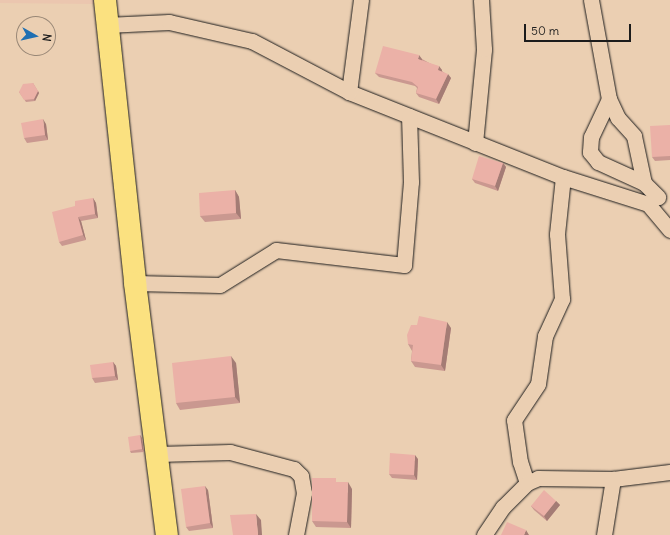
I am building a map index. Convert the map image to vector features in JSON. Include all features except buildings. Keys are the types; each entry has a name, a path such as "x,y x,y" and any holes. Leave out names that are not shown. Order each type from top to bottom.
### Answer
{"highway":[{"path":"105,0 106,25 135,283 168,535"}],"street":[{"path":"349,92 361,0"},
{"path":"475,143 484,49 481,0"},
{"path":"591,0 609,99 618,118 634,136 644,183"},
{"path":"106,25 168,22 242,39 349,92 563,177 659,197"},
{"path":"609,99 591,137 590,152 598,162 644,183 659,197 670,230"},
{"path":"135,283 220,285 276,250 404,265 411,177 409,116"},
{"path":"527,483 520,462 514,420 538,384 545,336 562,299 557,234 563,177"},
{"path":"157,454 230,452 294,469 301,476 304,494 296,535"},
{"path":"484,535 503,507 527,483 551,476 613,479 670,472"},
{"path":"604,535 613,479"}],"shaded area":[{"path":"0,0 94,0 94,4 0,3"}]}
